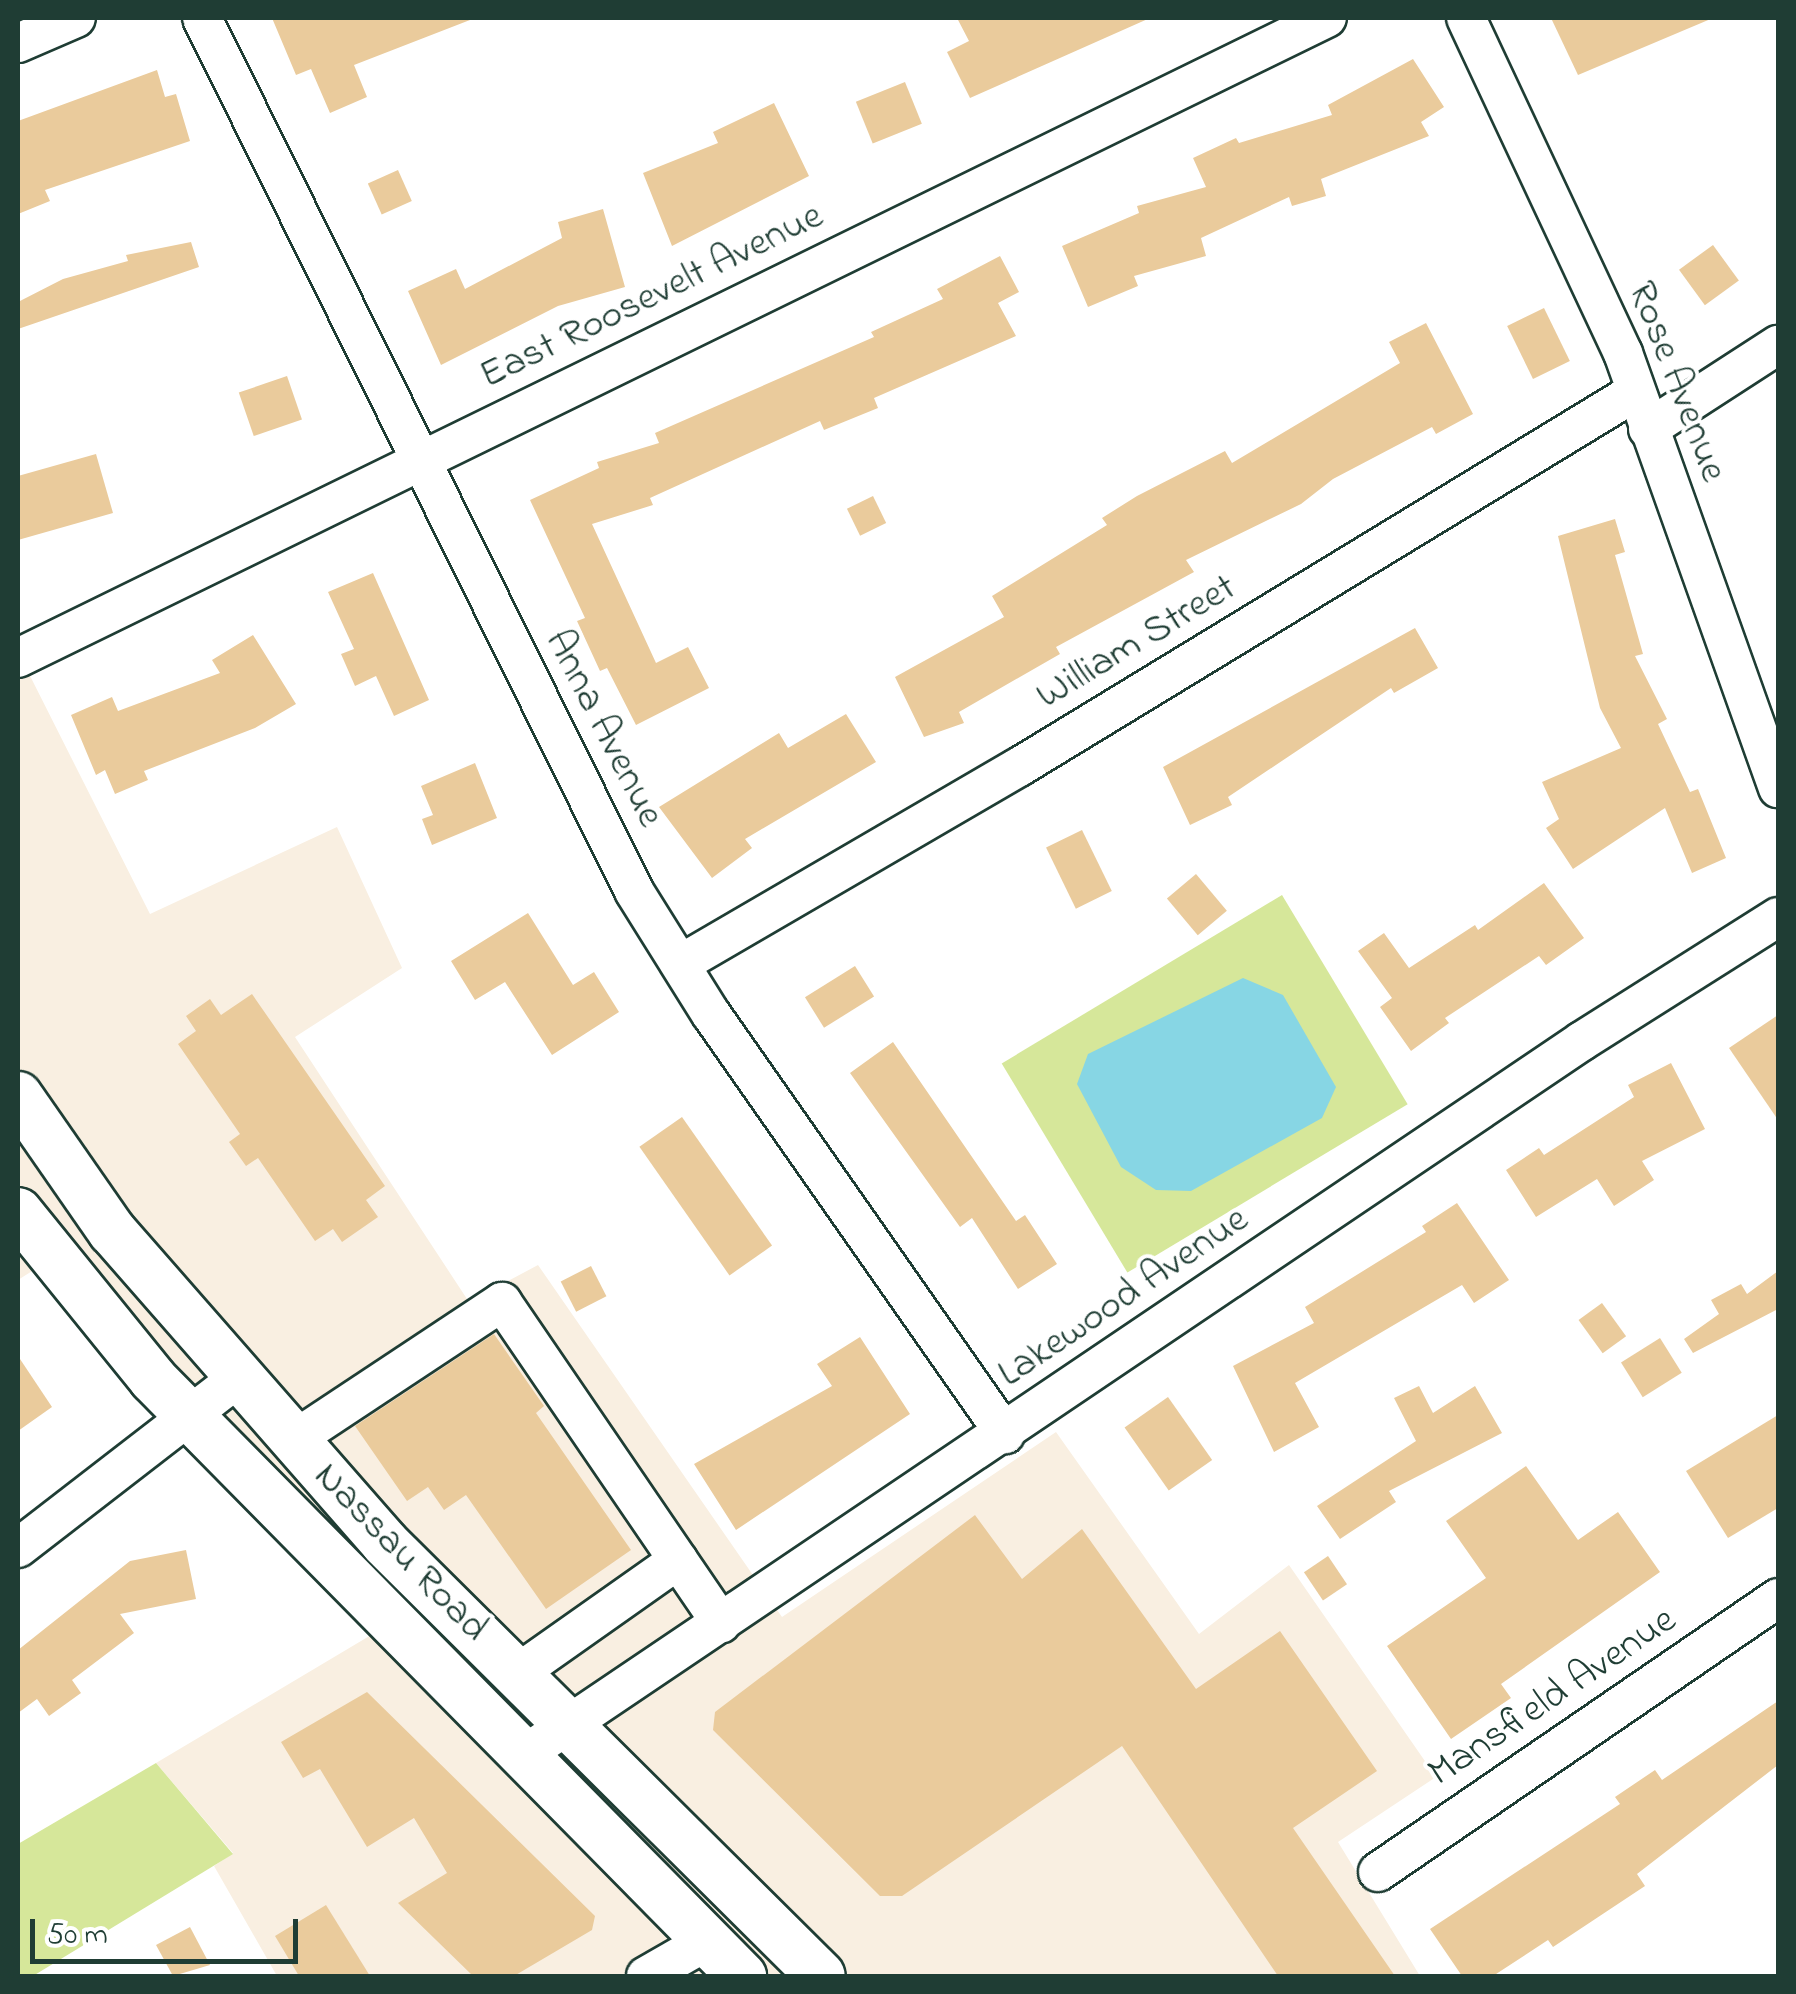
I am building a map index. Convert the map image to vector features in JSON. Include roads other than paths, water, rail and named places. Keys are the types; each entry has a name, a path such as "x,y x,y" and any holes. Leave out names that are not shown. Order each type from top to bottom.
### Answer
{"main road":[{"name":"Nassau Road","path":"18,1096 112,1231 237,1379 385,1543 813,1967"},
{"name":"Nassau Road","path":"18,1212 190,1416 742,1976"},
{"path":"707,1941 735,1934 813,1967"}],"street":[{"path":"18,42 76,18"},
{"name":"Anna Avenue","path":"202,18 634,891 682,962 711,1014 1005,1434"},
{"name":"East Roosevelt Avenue","path":"18,658 1326,18"},
{"name":"Rose Avenue","path":"1466,18 1623,353 1778,788"},
{"path":"1648,429 1778,345"},
{"name":"William Street","path":"682,962 1019,767 1635,392"},
{"name":"Lakewood Avenue","path":"522,1756 1005,1434 1582,1041 1778,917"},
{"path":"292,1440 502,1302 720,1623"},
{"path":"18,1548 237,1379"},
{"path":"518,1673 678,1560"},
{"name":"Mansfield Avenue","path":"1378,1872 1778,1598"},
{"path":"646,1976 707,1941"}],"water":[{"path":"1243,978 1283,995 1336,1087 1322,1118 1191,1191 1156,1190 1121,1167 1077,1084 1088,1054"}]}
